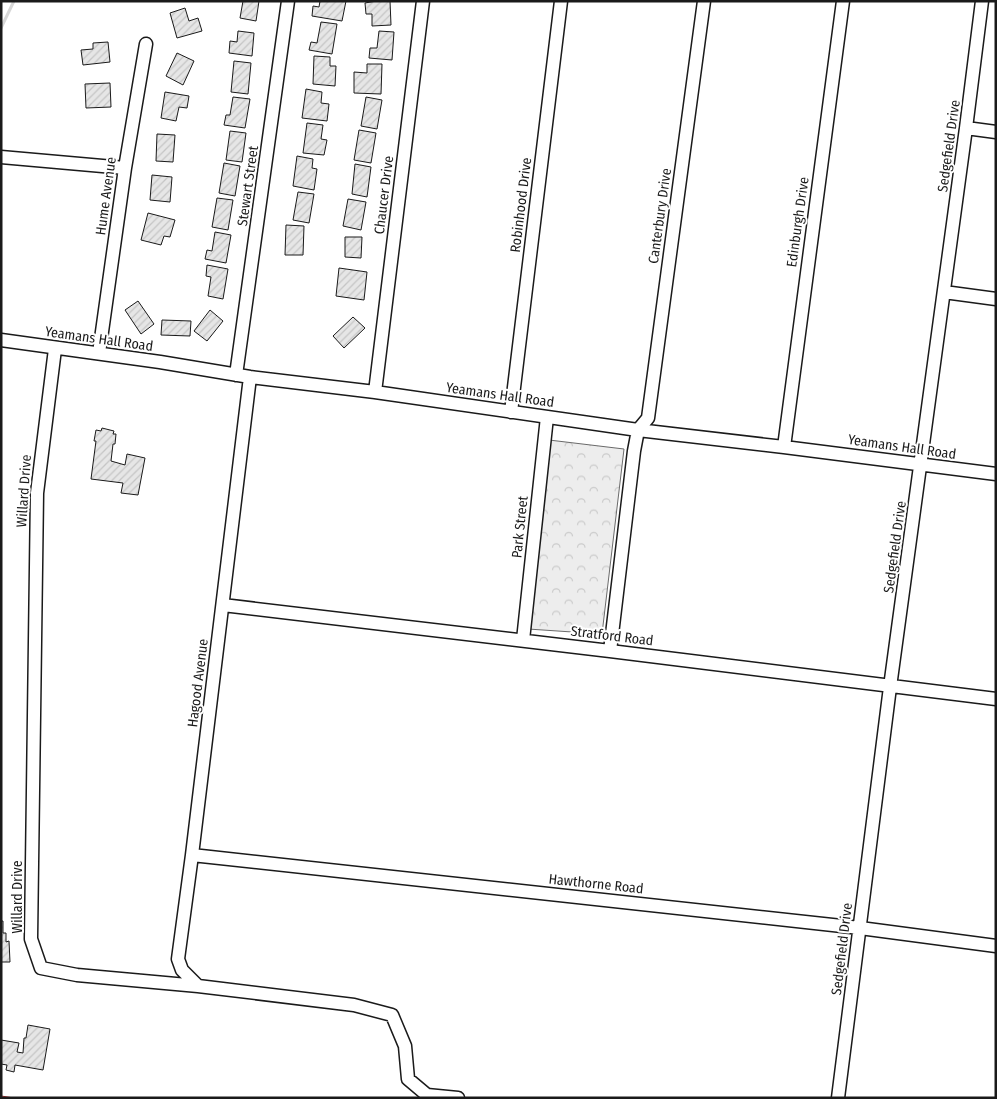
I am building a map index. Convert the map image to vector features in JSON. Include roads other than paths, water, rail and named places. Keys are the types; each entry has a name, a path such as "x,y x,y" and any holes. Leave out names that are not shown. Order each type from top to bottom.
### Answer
{"street":[{"name":"Stewart Street","path":"236,375 288,1"},
{"name":"Chaucer Drive","path":"375,392 423,1"},
{"name":"Robinhood Drive","path":"511,412 561,1"},
{"name":"Canterbury Drive","path":"638,430 648,418 704,1"},
{"name":"Edinburgh Drive","path":"784,446 843,1"},
{"name":"Sedgefield Drive","path":"838,1098 890,687 982,1"},
{"name":"Hume Avenue","path":"99,353 125,168 146,44"},
{"path":"966,128 996,132"},
{"path":"1,157 125,168"},
{"path":"944,292 996,299"},
{"name":"Yeamans Hall Road","path":"1,340 55,349 99,353 250,378 375,392 638,430 784,446 921,466 996,474"},
{"name":"Willard Drive","path":"55,349 37,493 31,939 40,968 77,975 198,986 354,1006 392,1015 405,1046 408,1079 427,1095 458,1098"},
{"name":"Hagood Avenue","path":"198,986 182,970 178,960 250,378"},
{"name":"Park Street","path":"523,640 547,417"},
{"path":"610,651 638,430"},
{"name":"Stratford Road","path":"223,605 996,699"},
{"name":"Hawthorne Road","path":"192,855 860,928 996,946"}],"waterway":[{"path":"1,28 14,1"}]}
